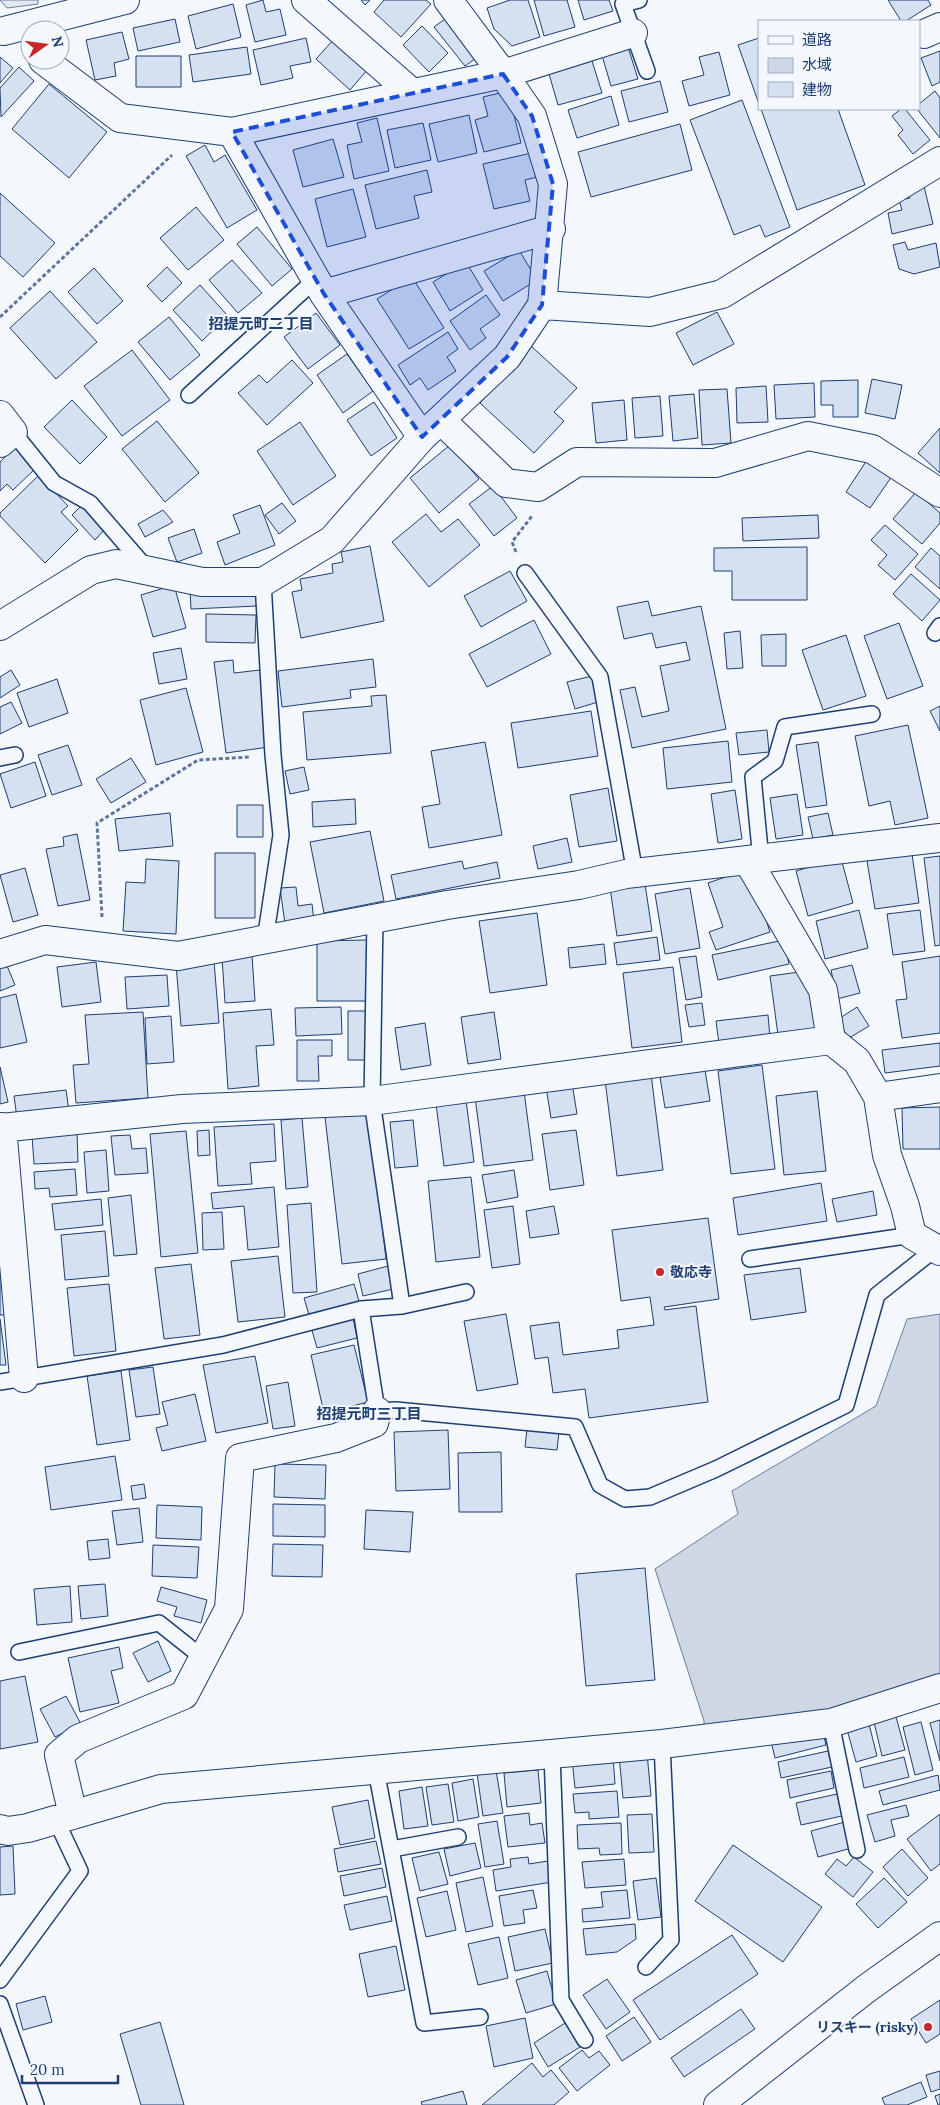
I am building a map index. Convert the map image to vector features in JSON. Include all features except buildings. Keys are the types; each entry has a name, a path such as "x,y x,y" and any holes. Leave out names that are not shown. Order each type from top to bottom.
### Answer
{"street":[{"path":"2,29 125,0"},
{"path":"306,0 411,92"},
{"path":"0,626 91,570 116,564 202,582 263,582 332,540 431,428 507,357 542,305 551,229 553,184 532,116 448,0"},
{"path":"2,29 20,43"},
{"path":"55,70 120,118 232,132 411,92 503,74 634,33"},
{"path":"232,132 320,286 431,428 506,483 538,486 577,462 715,463 808,436 872,449 940,493"},
{"path":"542,305 650,312 722,294 940,161"},
{"path":"320,286 551,229"},
{"path":"0,954 45,940 178,956 375,919 579,885 635,873 940,838"},
{"path":"755,860 823,990 832,1040 857,1061 878,1097 887,1155 905,1206 912,1235 938,1250"},
{"path":"12,1380 1,1128 182,1109 372,1101 832,1040"},
{"path":"878,1097 940,1088"},
{"path":"65,1817 59,1755 78,1739 184,1695 229,1609 240,1458 336,1438 374,1423 377,1412"},
{"path":"0,1829 28,1828 161,1789 662,1744 831,1722 940,1688"},
{"path":"718,2105 866,1989 940,1936"}],"lane":[{"path":"639,0 623,4 647,71"},
{"path":"189,395 320,286"},
{"path":"4,430 54,483 90,503 148,571"},
{"path":"525,573 600,677 635,873"},
{"path":"263,582 273,755 281,835 265,940"},
{"path":"755,860 753,777 775,761 785,726 872,714"},
{"path":"375,919 372,1101 402,1306"},
{"path":"750,1259 912,1235"},
{"path":"361,1309 377,1412 396,1410 575,1427 600,1485 625,1500 650,1497 716,1468 846,1405 877,1295 938,1250"},
{"path":"12,1380 224,1345 361,1309 402,1306 466,1292"},
{"path":"19,1652 159,1623 203,1658"},
{"path":"831,1722 857,1850"},
{"path":"646,1966 671,1940 662,1744"},
{"path":"552,1754 561,2000 586,2040"},
{"path":"376,1770 424,2023 480,2017"},
{"path":"0,1980 80,1871 65,1817"},
{"path":"392,1849 458,1837"},
{"path":"0,2004 36,2105"}],"path":[{"path":"0,317 200,129"},
{"path":"525,573 512,542 533,515 538,486"},
{"path":"104,947 97,823 198,760 273,755"}],"highlighted area":[{"path":"503,74 532,116 553,184 542,305 507,357 422,437 324,294 232,132"}],"shaded area":[{"path":"0,0 38,0 38,4 7,8"}],"water":[{"path":"940,1314 940,1682 704,1742 704,1721 655,1569 738,1514 732,1491 876,1406 907,1319"}],"place":[{"name":"敬応寺","path":"660,1272"},
{"name":"リスキー (risky)","path":"928,2027"}],"district":[{"name":"招提元町二丁目","path":"261,323"},
{"name":"招提元町三丁目","path":"369,1413"}]}
